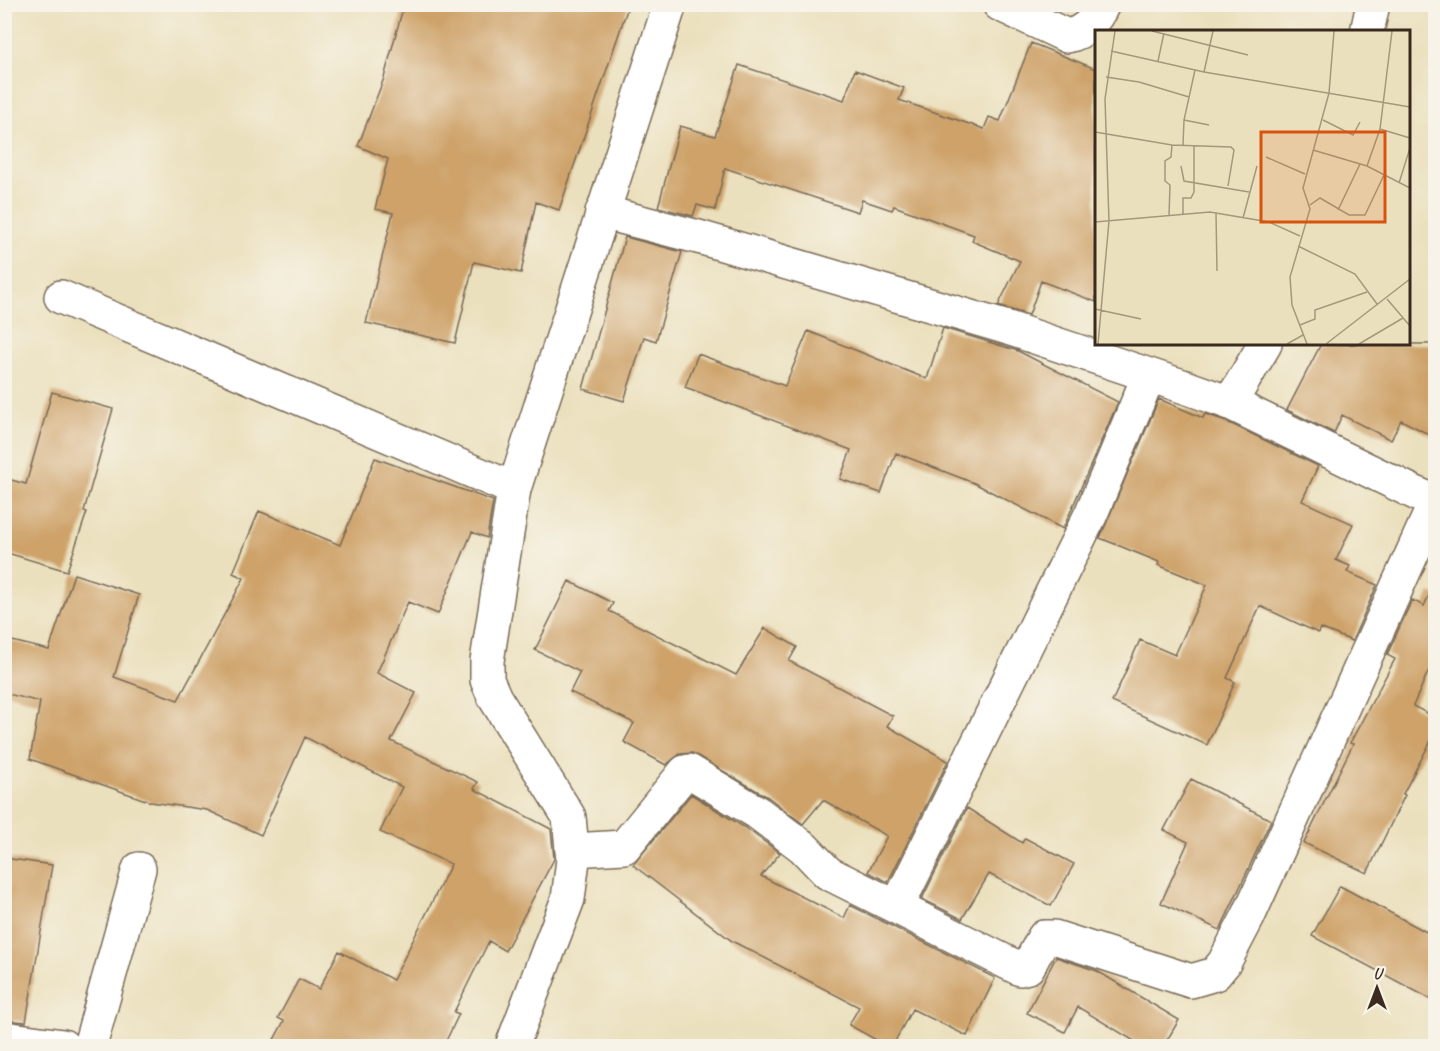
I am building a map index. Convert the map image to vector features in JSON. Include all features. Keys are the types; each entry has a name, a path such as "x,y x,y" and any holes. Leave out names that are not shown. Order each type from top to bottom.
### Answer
{"street":[{"path":"593,849 568,818 495,698 487,680 487,661 514,489 670,4"},
{"path":"999,4 1067,36 1080,32 1093,21 1103,4"},
{"path":"1367,30 1373,4"},
{"path":"593,849 624,847 684,772 689,771 767,820 803,847 828,873 1020,969 1028,967 1044,937 1054,937 1191,981 1215,974 1224,963 1248,917 1435,503 1230,403 1008,328 702,238 602,212"},
{"path":"61,297 514,489"},
{"path":"1230,403 1264,345"},
{"path":"897,908 1091,514 1149,375"},
{"path":"512,1047 568,898 593,849"},
{"path":"90,1047 138,869"},
{"path":"4,1038 63,1047"}],"building":[{"path":"404,4 629,4 559,210 536,202 521,273 474,262 455,343 366,323 393,213 375,209 388,159 358,146 384,78"},
{"path":"1031,43 1095,69 1095,302 1041,281 1029,315 998,306 1020,261 972,241 974,235 894,206 892,210 862,200 858,212 725,168 715,210 697,205 693,216 658,207 680,126 715,136 739,65 844,100 855,70 904,88 899,100 984,129 989,117 1000,121"},
{"path":"625,237 682,252 656,341 644,337 624,401 583,389"},
{"path":"943,328 1018,351 1118,402 1063,529 974,483 896,453 881,493 840,479 851,450 685,387 698,354 785,386 808,331 927,379"},
{"path":"1436,344 1436,438 1401,420 1391,440 1342,415 1334,433 1287,410 1320,345"},
{"path":"52,392 113,409 84,511 87,512 67,571 4,552 4,478 26,484"},
{"path":"1159,399 1203,418 1205,414 1223,420 1318,466 1302,501 1353,524 1336,560 1350,566 1347,572 1377,585 1352,641 1320,628 1318,633 1260,606 1227,678 1235,682 1207,745 1112,702 1140,640 1175,655 1207,585 1100,538"},
{"path":"375,458 493,501 487,538 472,532 438,614 408,602 377,673 416,693 391,741 478,782 474,789 551,829 554,859 505,951 489,941 454,1012 459,1014 443,1047 270,1047 284,1021 278,1018 299,979 319,989 339,951 393,980 451,864 380,832 402,787 305,737 261,835 207,810 151,802 30,759 40,702 4,693 4,639 49,650 74,574 139,595 114,677 178,700 244,578 233,573 259,511 340,545"},
{"path":"569,581 613,603 609,611 736,675 765,628 797,647 789,661 893,716 887,726 948,761 888,882 868,872 887,836 823,800 803,824 768,797 692,753 680,754 666,765 624,742 634,723 570,692 580,672 535,650"},
{"path":"1430,593 1436,595 1436,675 1428,672 1413,706 1436,718 1436,731 1403,794 1405,795 1367,873 1304,843 1353,744 1350,743 1395,659 1387,655 1412,600 1424,606"},
{"path":"1191,779 1271,820 1220,930 1161,903 1188,842 1164,830"},
{"path":"691,794 780,853 761,876 844,918 850,905 995,978 967,1036 912,1009 892,1047 889,1047 849,1025 859,1007 732,941 633,865"},
{"path":"967,808 1022,843 1025,838 1074,864 1051,906 989,874 962,919 922,899"},
{"path":"4,858 52,865 26,1022 4,1020"},
{"path":"1340,886 1436,937 1436,1002 1312,936"},
{"path":"1056,957 1097,971 1179,1020 1163,1047 1144,1047 1078,1007 1065,1032 1027,1013"}]}
